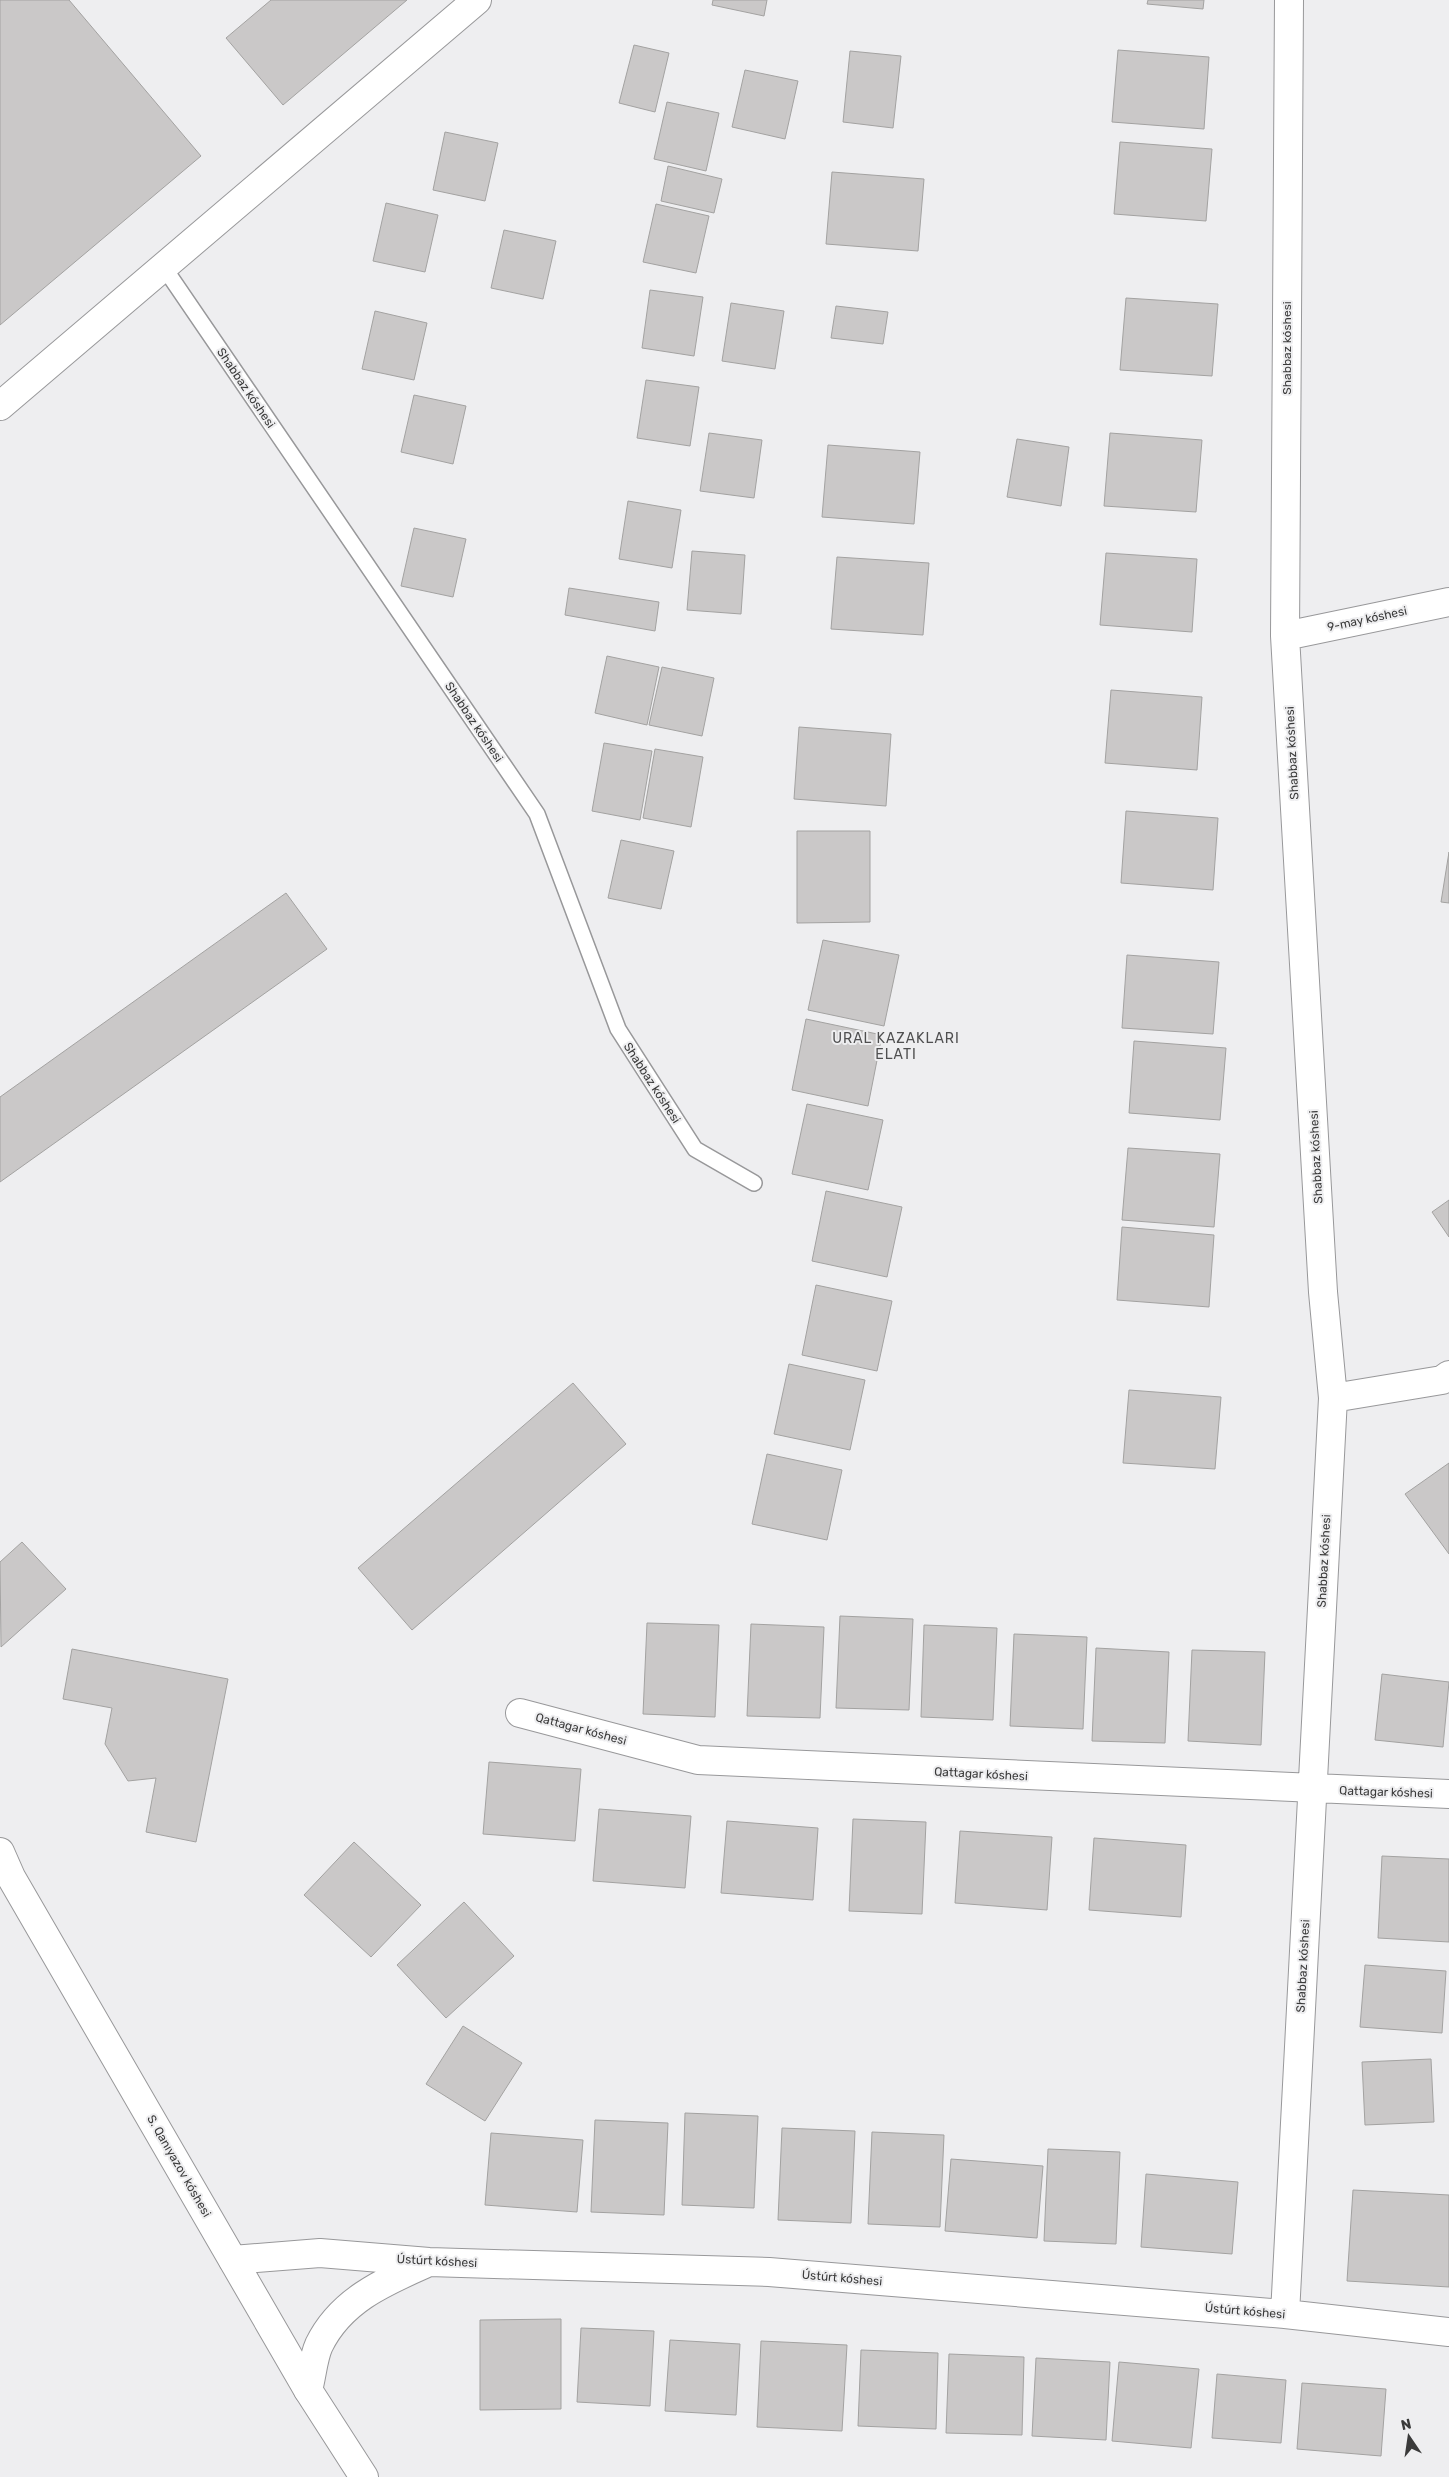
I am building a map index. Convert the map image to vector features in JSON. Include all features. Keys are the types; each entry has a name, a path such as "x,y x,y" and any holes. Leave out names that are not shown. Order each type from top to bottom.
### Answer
{"street":[{"path":"0,406 477,0"},
{"name":"Shabbaz kóshesi","path":"1285,2314 1333,1398 1323,1282 1285,636 1289,0"},
{"name":"9-may kóshesi","path":"1285,636 1449,602"},
{"path":"1333,1398 1442,1380 1449,1375"},
{"name":"Qattagar kóshesi","path":"520,1713 698,1760 1449,1794"},
{"name":"S. Qanıyazov kóshesi","path":"0,1852 12,1878 308,2390 364,2477"},
{"name":"Ústúrt kóshesi","path":"233,2260 320,2253 430,2262 770,2272 1285,2314 1449,2332"},
{"path":"308,2390 319,2346 340,2313 373,2287 430,2262"}],"lane":[{"name":"Shabbaz kóshesi","path":"163,266 537,814 618,1029 633,1053 695,1149 754,1183"}],"building":[{"path":"0,0 69,0 201,156 0,325"},
{"path":"271,0 407,0 283,105 226,38"},
{"path":"713,0 767,0 764,16 712,5"},
{"path":"1148,0 1204,0 1203,9 1147,4"},
{"path":"634,45 669,53 655,112 619,103"},
{"path":"1118,50 1209,57 1204,129 1112,122"},
{"path":"850,51 901,56 893,128 843,122"},
{"path":"745,70 798,81 785,139 732,127"},
{"path":"667,102 719,113 706,171 654,159"},
{"path":"445,132 498,143 485,201 433,190"},
{"path":"1120,142 1212,149 1206,221 1114,214"},
{"path":"668,166 722,179 714,213 661,201"},
{"path":"832,172 924,179 918,251 826,244"},
{"path":"386,203 438,215 425,272 373,261"},
{"path":"656,204 709,216 696,273 643,262"},
{"path":"504,230 556,241 543,299 491,288"},
{"path":"650,290 703,297 694,356 642,348"},
{"path":"1126,298 1218,304 1212,376 1120,370"},
{"path":"731,303 784,311 775,369 722,361"},
{"path":"836,306 888,312 883,344 831,338"},
{"path":"375,311 427,323 414,380 362,369"},
{"path":"646,380 699,387 690,446 637,438"},
{"path":"414,395 466,406 453,464 401,452"},
{"path":"709,433 762,440 754,498 700,491"},
{"path":"1110,433 1202,440 1196,512 1104,506"},
{"path":"1017,439 1069,447 1061,506 1007,497"},
{"path":"828,445 920,452 914,524 822,517"},
{"path":"628,501 681,510 672,568 619,559"},
{"path":"414,528 466,539 453,597 401,586"},
{"path":"692,551 745,555 741,614 687,610"},
{"path":"1106,553 1197,559 1192,632 1100,625"},
{"path":"837,557 929,563 923,635 831,629"},
{"path":"569,588 659,602 655,631 565,615"},
{"path":"607,656 659,667 647,725 595,713"},
{"path":"662,667 714,678 702,736 649,725"},
{"path":"1111,690 1202,697 1197,770 1105,763"},
{"path":"799,727 891,734 886,806 794,799"},
{"path":"604,743 652,751 640,820 592,811"},
{"path":"655,749 703,757 691,827 643,818"},
{"path":"1126,811 1218,818 1213,890 1121,883"},
{"path":"797,831 870,831 870,922 797,923"},
{"path":"621,840 674,851 661,909 608,898"},
{"path":"1449,852 1449,903 1441,902"},
{"path":"286,893 327,949 0,1182 0,1097"},
{"path":"823,940 899,955 884,1026 808,1010"},
{"path":"1127,955 1219,962 1213,1034 1122,1028"},
{"path":"806,1019 882,1035 868,1106 792,1090"},
{"path":"1134,1041 1226,1048 1220,1120 1129,1113"},
{"path":"807,1104 883,1120 868,1190 792,1174"},
{"path":"1128,1148 1220,1154 1214,1227 1122,1220"},
{"path":"826,1191 902,1207 887,1277 812,1261"},
{"path":"1449,1200 1449,1237 1432,1212"},
{"path":"1122,1227 1214,1235 1209,1307 1117,1300"},
{"path":"816,1285 892,1301 877,1371 802,1355"},
{"path":"789,1364 865,1380 850,1450 774,1434"},
{"path":"573,1383 626,1444 412,1630 358,1568"},
{"path":"1129,1390 1221,1397 1215,1469 1123,1463"},
{"path":"767,1454 842,1470 827,1540 752,1524"},
{"path":"1449,1463 1449,1554 1405,1494"},
{"path":"22,1542 66,1589 1,1647 0,1562"},
{"path":"840,1616 913,1619 909,1710 836,1708"},
{"path":"647,1623 719,1625 715,1717 643,1714"},
{"path":"751,1624 824,1627 820,1718 747,1716"},
{"path":"924,1625 997,1628 993,1720 921,1717"},
{"path":"1014,1634 1087,1637 1083,1729 1010,1726"},
{"path":"1096,1648 1169,1652 1165,1743 1092,1741"},
{"path":"72,1649 228,1679 196,1842 146,1832 156,1778 128,1781 105,1744 112,1708 63,1699"},
{"path":"1192,1650 1265,1652 1261,1745 1188,1741"},
{"path":"1382,1674 1449,1682 1443,1747 1375,1740"},
{"path":"489,1762 581,1769 575,1841 483,1834"},
{"path":"599,1809 691,1816 685,1888 593,1881"},
{"path":"853,1819 926,1822 922,1914 849,1911"},
{"path":"727,1821 818,1828 813,1900 721,1893"},
{"path":"960,1831 1052,1837 1047,1910 955,1903"},
{"path":"1094,1838 1186,1845 1181,1917 1089,1910"},
{"path":"354,1842 421,1905 371,1957 304,1895"},
{"path":"1382,1856 1449,1859 1449,1942 1378,1938"},
{"path":"464,1902 514,1956 446,2018 397,1965"},
{"path":"1365,1965 1446,1971 1442,2033 1360,2027"},
{"path":"463,2026 522,2063 485,2121 426,2084"},
{"path":"1431,2059 1434,2122 1365,2125 1362,2062"},
{"path":"685,2113 758,2116 754,2208 682,2205"},
{"path":"595,2120 668,2123 664,2215 591,2212"},
{"path":"782,2128 855,2131 851,2223 778,2220"},
{"path":"872,2132 944,2135 940,2227 868,2224"},
{"path":"491,2133 583,2140 577,2212 485,2205"},
{"path":"1048,2149 1120,2152 1116,2244 1044,2241"},
{"path":"951,2159 1043,2166 1037,2238 945,2231"},
{"path":"1146,2174 1238,2182 1232,2254 1141,2247"},
{"path":"1353,2190 1449,2195 1449,2287 1347,2281"},
{"path":"561,2319 561,2409 480,2410 480,2320"},
{"path":"581,2328 654,2331 650,2406 577,2402"},
{"path":"670,2340 740,2344 736,2415 665,2411"},
{"path":"761,2341 847,2345 842,2431 757,2427"},
{"path":"861,2350 938,2353 936,2429 858,2426"},
{"path":"949,2354 1024,2357 1022,2435 946,2433"},
{"path":"1036,2358 1110,2362 1106,2440 1032,2436"},
{"path":"1119,2362 1199,2369 1191,2448 1112,2441"},
{"path":"1217,2374 1286,2380 1281,2443 1212,2438"},
{"path":"1302,2383 1386,2389 1381,2456 1297,2449"}],"district":[{"name":"URAL KAZAKLARI ELATI","path":"896,1046"}]}
